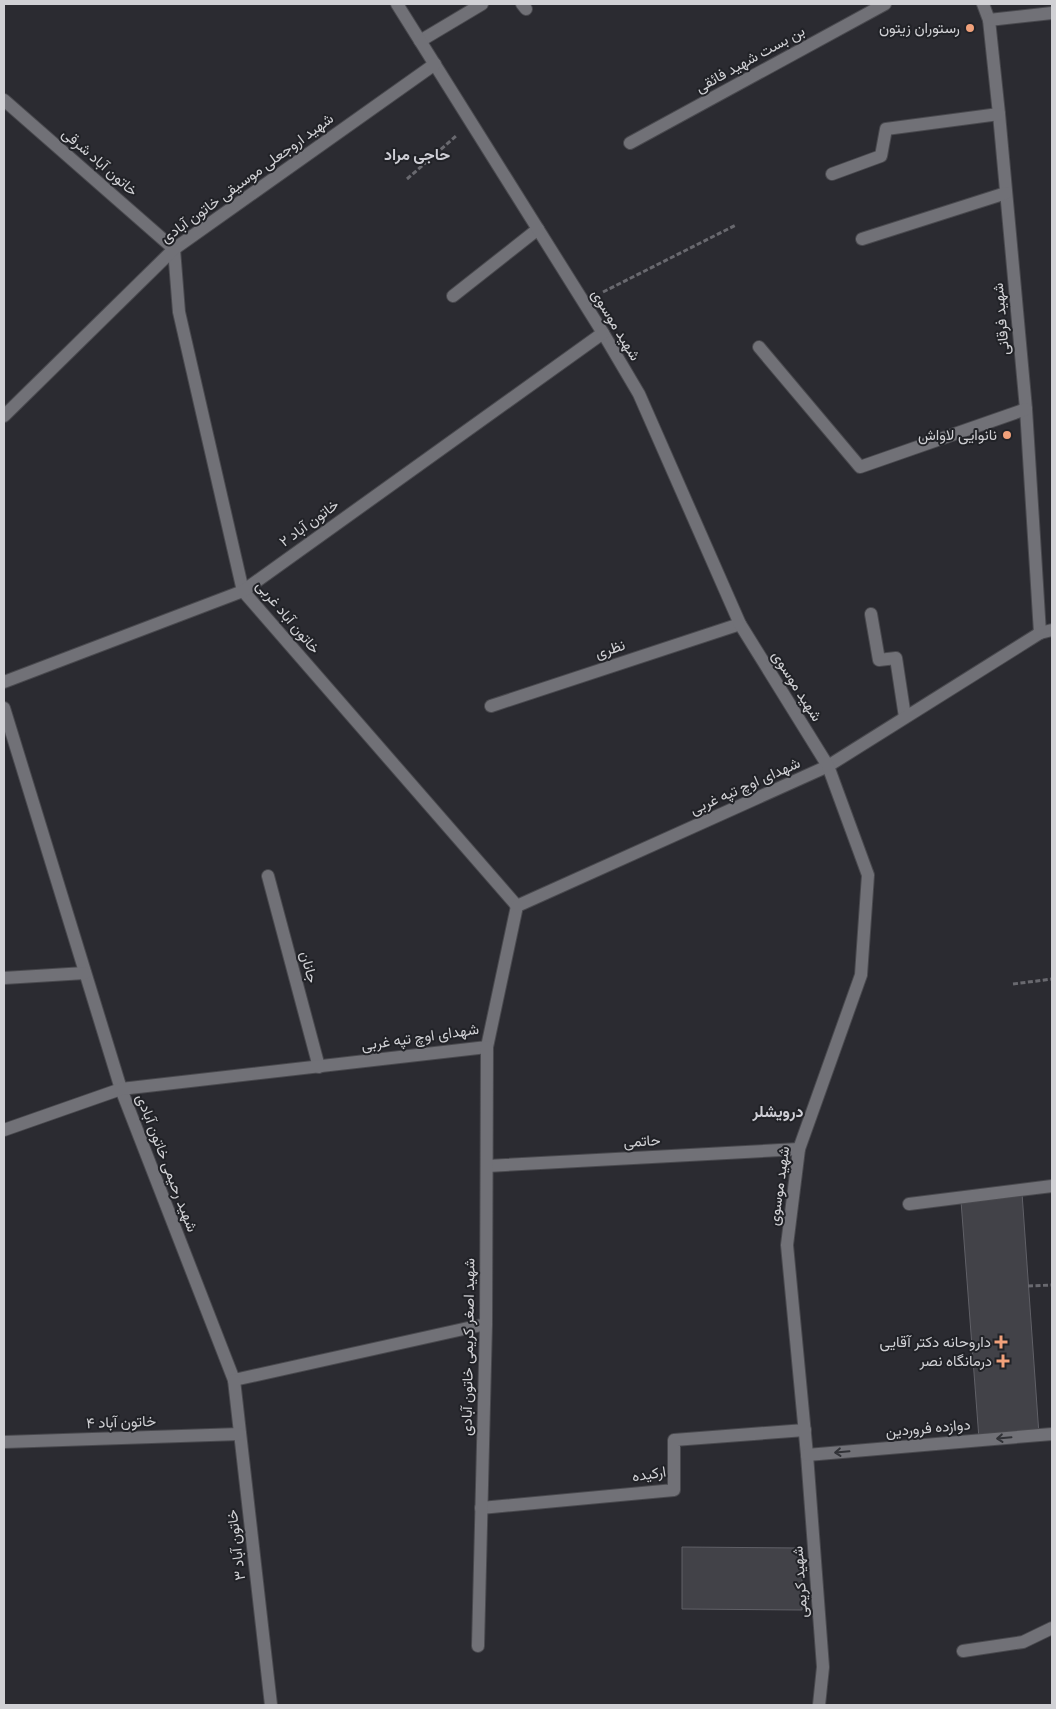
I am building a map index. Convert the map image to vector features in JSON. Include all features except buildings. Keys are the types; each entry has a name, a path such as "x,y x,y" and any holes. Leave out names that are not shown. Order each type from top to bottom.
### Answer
{"street":[{"name":"شهید موسوی","path":"397,4 603,333 639,394 740,624 828,766 868,875 861,975 800,1149 787,1245 807,1455"},
{"path":"420,41 482,4"},
{"name":"بن بست شهید فائقی","path":"630,143 885,4"},
{"name":"شهید فرقانی","path":"983,4 988,20 999,114 1046,631"},
{"path":"988,20 1052,13"},
{"name":"شهید اروجعلی موسیقی خاتون آبادی","path":"4,416 174,249 435,64"},
{"name":"خاتون آباد شرقی","path":"4,100 174,249"},
{"path":"832,174 882,156 886,130 999,114"},
{"path":"862,239 1006,193"},
{"path":"453,296 538,229"},
{"name":"خاتون آباد غربی","path":"174,249 179,312 243,591 517,906"},
{"name":"خاتون آباد ۲","path":"4,682 243,591 603,333"},
{"path":"759,347 860,467 1026,409"},
{"path":"871,614 879,660 896,658 905,717"},
{"name":"نظری","path":"491,706 740,624"},
{"name":"شهدای اوچ تپه غربی","path":"4,1130 121,1089 487,1047 517,906 828,766 1046,631"},
{"name":"شهید رحیمی خاتون آبادی","path":"4,708 121,1089 234,1380"},
{"name":"جانان","path":"268,876 319,1066"},
{"path":"4,978 85,973"},
{"name":"شهید اصغر کریمی خاتون آبادی","path":"478,1646 486,1324 487,1047"},
{"name":"حاتمی","path":"487,1166 800,1149"},
{"path":"909,1204 1052,1186"},
{"path":"234,1380 486,1324"},
{"name":"خاتون آباد ۳","path":"234,1380 271,1705"},
{"name":"ارکیده","path":"481,1508 674,1490 674,1440 805,1430"},
{"name":"خاتون آباد ۴","path":"4,1442 240,1434"},
{"name":"دوازده فروردین","path":"807,1455 1052,1434"},
{"name":"شهید کریمی","path":"807,1455 823,1667 819,1705"},
{"path":"963,1651 1023,1642 1052,1628"}],"path":[{"path":"407,179 471,123"},
{"path":"583,302 736,225"},
{"path":"1013,984 1052,978"},
{"path":"1028,1286 1052,1285"}],"place":[{"name":"رستوران زیتون","path":"970,28"},
{"name":"نانوایی لاواش","path":"1007,435"},
{"name":"داروحانه دکتر آقایی","path":"1001,1342"},
{"name":"درمانگاه نصر","path":"1003,1361"}],"district":[{"name":"حاجی مراد","path":"417,154"},
{"name":"درویشلر","path":"778,1111"}]}
